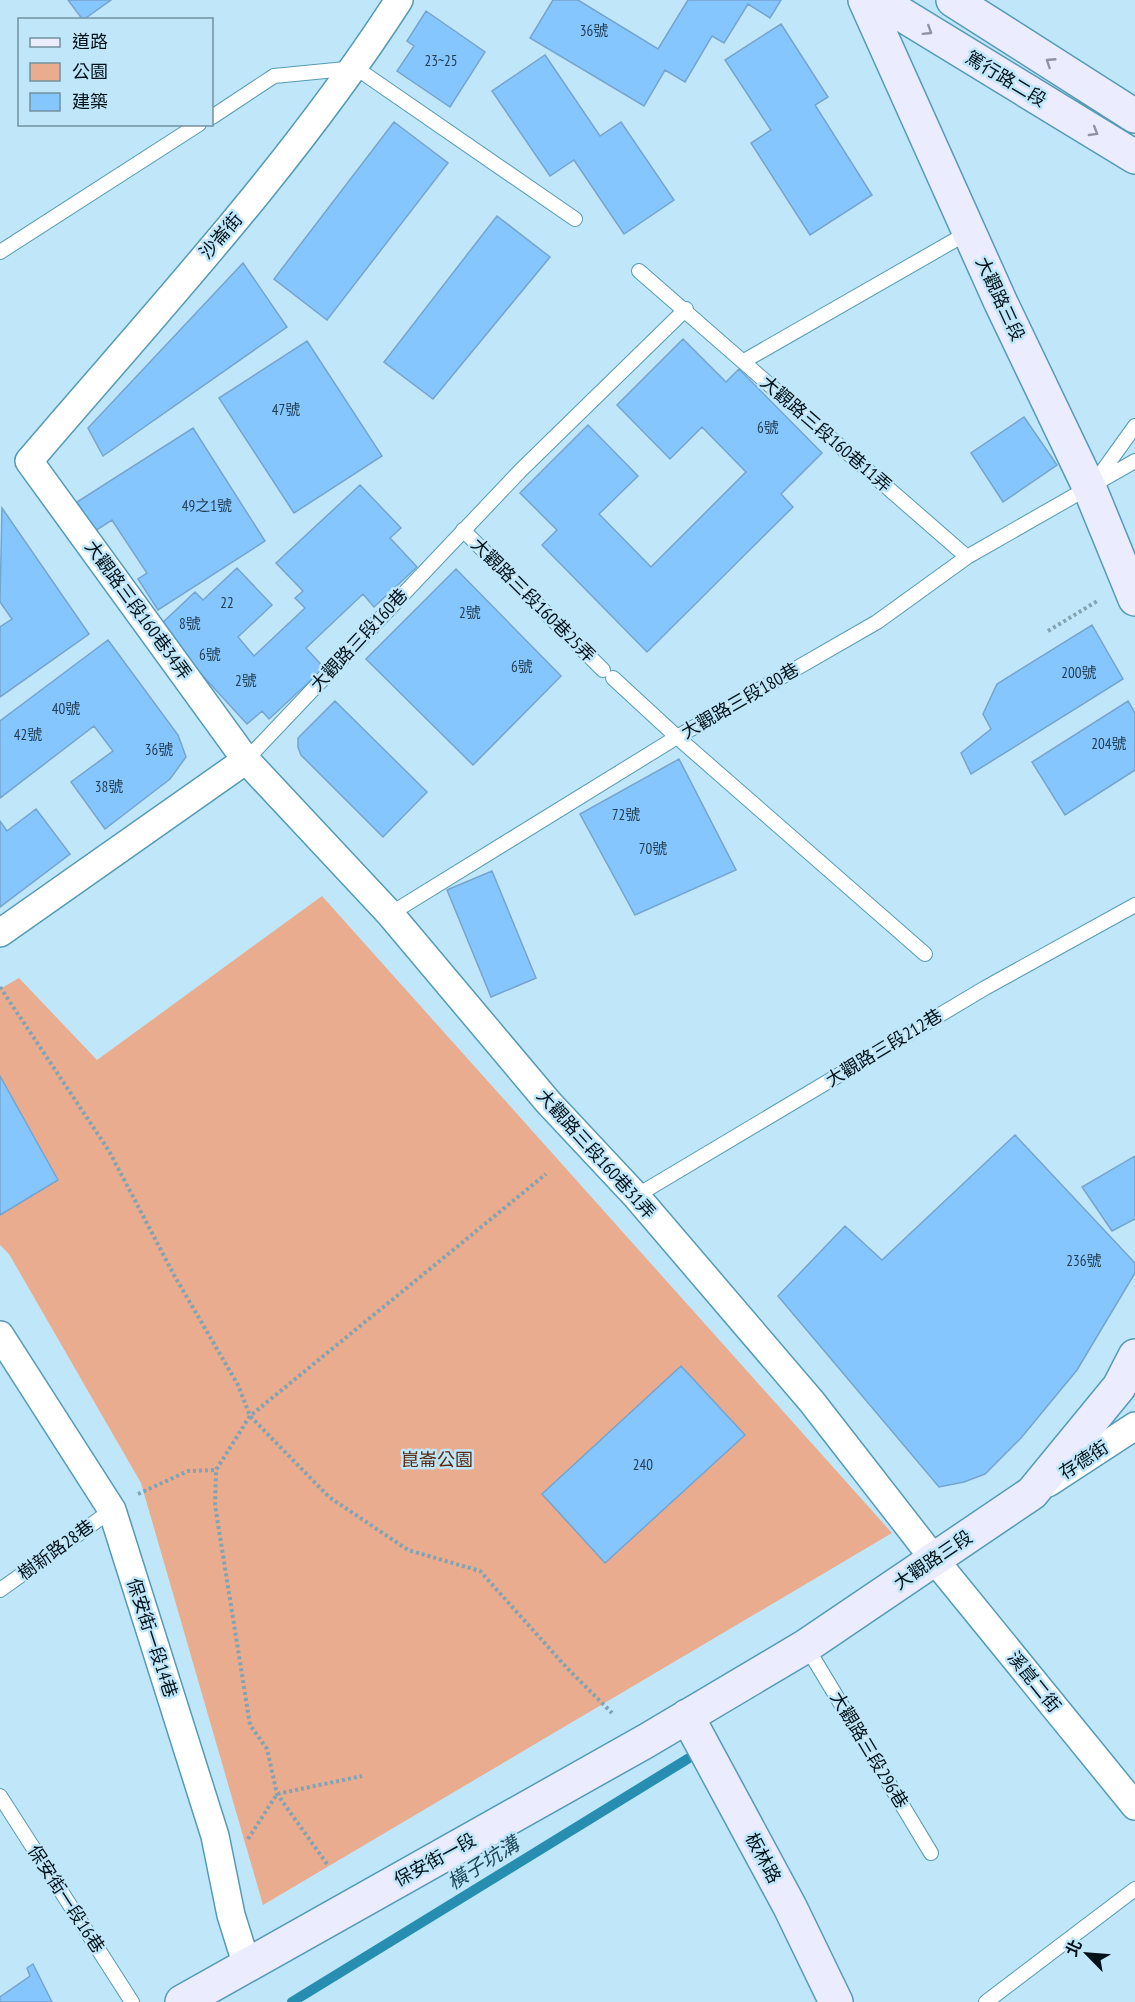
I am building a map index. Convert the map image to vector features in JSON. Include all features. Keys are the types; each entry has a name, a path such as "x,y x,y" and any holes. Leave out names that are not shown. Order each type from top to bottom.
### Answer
{"main road":[{"name":"大觀路三段","path":"865,0 969,232 1090,489 1132,590"},
{"name":"篤行路二段","path":"878,0 1135,157"},
{"name":"篤行路二段","path":"953,0 1135,116"},
{"name":"大觀路三段","path":"687,1716 806,1646 1032,1493 1119,1387 1135,1356"},
{"name":"保安街一段","path":"182,2002 687,1716"},
{"name":"板林路","path":"687,1716 790,1907 836,2002"}],"street":[{"name":"沙崙街","path":"29,461 284,163 356,68 399,0"},
{"name":"大觀路三段160巷34弄","path":"29,461 246,760"},
{"name":"大觀路三段160巷31弄","path":"246,760 390,914 548,1102 636,1196 812,1402 934,1559"},
{"name":"大觀路三段160巷","path":"0,933 246,760"},
{"name":"保安街一段14巷","path":"0,1335 112,1510 215,1836 231,1915 247,1966"},
{"name":"存德街","path":"1032,1493 1135,1426"},
{"name":"溪崑二街","path":"934,1559 1135,1806"}],"lane":[{"path":"213,116 274,76 356,68 575,219"},
{"path":"0,252 196,126"},
{"path":"744,361 969,232"},
{"name":"大觀路三段160巷11弄","path":"639,271 686,309 967,557"},
{"name":"大觀路三段160巷","path":"246,760 463,530 686,309"},
{"path":"1090,489 1135,426"},
{"name":"大觀路三段180巷","path":"390,914 677,737 877,622 967,557 1090,489 1135,461"},
{"name":"大觀路三段160巷25弄","path":"463,530 608,674 925,954"},
{"name":"大觀路三段212巷","path":"636,1196 985,988 1135,905"},
{"name":"樹新路28巷","path":"0,1590 112,1510"},
{"name":"大觀路三段296巷","path":"806,1646 931,1853"},
{"name":"保安街一段16巷","path":"0,1796 132,2002"},
{"path":"986,2002 1135,1889"}],"path":[{"path":"1048,631 1132,590"},
{"path":"0,987 109,1151 174,1275 238,1385 250,1416 329,1497 408,1550 480,1571 567,1668 612,1713"},
{"path":"327,1864 277,1794 267,1749 250,1725 215,1505 216,1470 250,1416 546,1174"},
{"path":"112,1510 130,1498 188,1471 216,1470"},
{"path":"245,1843 277,1794 362,1776"}],"green space":[{"name":"崑崙公園","path":"322,896 892,1533 263,1905 141,1483 9,1254 0,1245 0,989 19,978 97,1060"}],"building":[{"path":"68,0 111,0 86,18 82,18"},
{"path":"553,0 578,0 658,49 688,0 781,0 770,18 748,4 724,43 712,36 685,82 665,70 644,106 530,38"},
{"path":"426,11 485,52 450,107 397,71 414,46 407,41"},
{"path":"781,24 828,97 815,105 872,195 810,235 751,143 771,130 725,60"},
{"path":"545,55 600,136 621,122 674,200 624,234 574,160 550,176 492,91"},
{"path":"394,122 448,163 327,320 274,279"},
{"path":"497,216 550,257 433,399 384,362"},
{"path":"243,263 287,327 103,456 88,428"},
{"path":"683,339 726,382 739,369 822,453 781,494 793,507 647,652 542,545 557,530 520,493 588,425 638,476 599,514 651,567 746,472 702,427 670,459 617,405"},
{"path":"307,341 382,456 294,513 219,398"},
{"path":"1024,417 1057,465 1003,502 971,453"},
{"path":"193,428 265,541 158,610 138,579 147,573 112,520 95,531 77,502"},
{"path":"360,485 401,528 390,538 417,567 374,607 363,594 306,648 324,668 269,719 262,711 247,724 158,627 195,592 203,600 237,568 272,605 238,637 254,656 305,608 295,598 303,591 276,563"},
{"path":"2,508 89,634 0,697 0,627 12,619 0,602"},
{"path":"456,569 561,676 473,765 366,659"},
{"path":"1092,625 1123,679 971,774 961,753 991,729 983,714 997,684"},
{"path":"108,640 178,735 186,757 170,779 105,829 71,782 113,751 94,726 0,798 0,721"},
{"path":"335,701 427,792 383,837 301,755 298,747 298,738"},
{"path":"1128,701 1135,713 1135,770 1065,815 1032,762"},
{"path":"679,759 736,870 635,915 580,814"},
{"path":"36,809 70,854 0,907 0,821 7,831"},
{"path":"492,871 536,978 491,997 447,890"},
{"path":"0,1076 58,1180 0,1215"},
{"path":"1015,1135 1135,1263 1135,1273 1077,1370 1021,1438 985,1474 964,1482 939,1487 778,1296 845,1226 882,1260"},
{"path":"1135,1156 1135,1219 1112,1231 1082,1187"},
{"path":"681,1366 745,1435 605,1563 542,1494"},
{"path":"33,1964 52,2002 0,2002 0,1997 30,1976 27,1968"}],"waterway":[{"name":"橫子坑溝","path":"292,2002 694,1755"}]}
